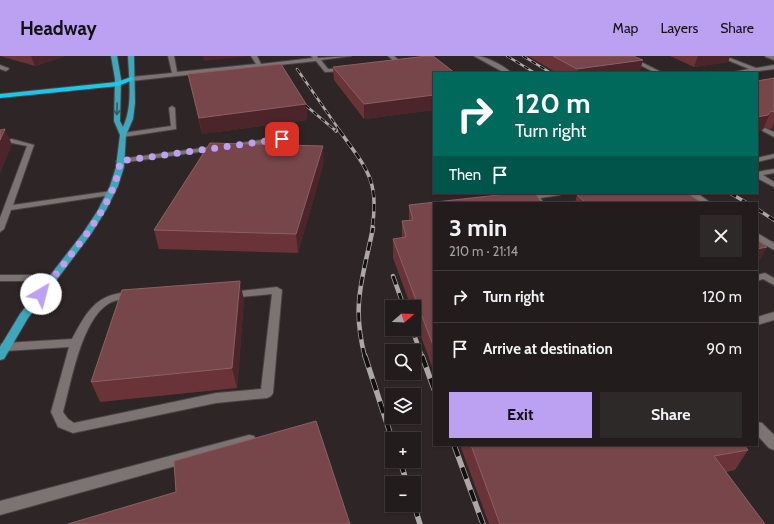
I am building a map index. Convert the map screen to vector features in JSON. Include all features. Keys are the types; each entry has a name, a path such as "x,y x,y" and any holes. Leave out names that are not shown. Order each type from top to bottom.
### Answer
{"highway":[{"path":"0,96 131,79"},
{"path":"0,91 118,81"}],"main road":[{"path":"114,56 118,81 117,121 123,135"},
{"path":"3,352 24,316 87,234 111,193 120,167 123,135 130,119 131,56"}],"street":[{"path":"171,56 175,75"},
{"path":"254,56 260,66"},
{"path":"131,79 260,66 315,58 348,56"},
{"path":"384,65 399,63 391,56"},
{"path":"478,56 508,72"},
{"path":"625,56 658,72"},
{"path":"721,56 756,70"},
{"path":"768,56 774,58"},
{"path":"315,58 327,72 356,68"},
{"path":"0,67 6,68"},
{"path":"740,72 774,67"},
{"path":"123,135 174,128 172,108"},
{"path":"765,130 774,135"},
{"path":"120,161 282,139"},
{"path":"0,143 12,142 31,145 0,229"},
{"path":"758,160 774,156"},
{"path":"758,174 774,170"},
{"path":"758,175 774,185"},
{"path":"8,208 111,193"},
{"path":"539,202 535,197 552,194"},
{"path":"694,194 706,202"},
{"path":"758,237 774,247"},
{"path":"758,278 765,276 774,282"},
{"path":"0,278 52,278"},
{"path":"144,295 120,294 108,299 95,308 76,343 57,412 63,423 73,428 216,398 267,393 277,290 239,295 216,295"},
{"path":"758,321 774,316"},
{"path":"3,352 76,343"},
{"path":"758,429 774,444"},
{"path":"0,508 260,437"}],"building":[{"path":"433,56 454,72 433,72 433,95 364,104 333,67"},
{"path":"553,56 633,56 643,60 577,69"},
{"path":"281,64 306,104 199,118 188,74"},
{"path":"774,78 774,112 771,111 768,115 758,117 758,81"},
{"path":"5,129 0,140 0,130"},
{"path":"210,143 323,146 296,234 154,230"},
{"path":"507,194 536,194 541,202 436,202"},
{"path":"688,194 700,202 585,202 577,195"},
{"path":"433,202 433,345 421,313 421,300 416,300 393,239 406,237 402,221 413,220 409,205"},
{"path":"758,241 767,247 758,249"},
{"path":"240,281 232,368 91,382 122,290"},
{"path":"316,421 350,524 68,524 176,492 174,461"},
{"path":"471,446 745,446 748,450 714,456 765,524 500,524"}],"railway":[{"path":"507,56 533,72"},
{"path":"523,56 549,72"},
{"path":"297,69 340,131"},
{"path":"298,99 336,131 335,130"},
{"path":"339,130 369,175 374,198 372,229"},
{"path":"732,194 745,202"},
{"path":"758,210 774,220"},
{"path":"365,357 361,339 359,306 362,277 373,228"},
{"path":"393,276 402,300"},
{"path":"414,336 422,357"},
{"path":"365,356 390,432"},
{"path":"422,356 433,386"},
{"path":"454,446 483,524"},
{"path":"402,468 405,476"},
{"path":"416,512 420,524"}],"route":[{"path":"41,294 87,234 102,210 114,186 120,167 120,161 282,139"}]}
